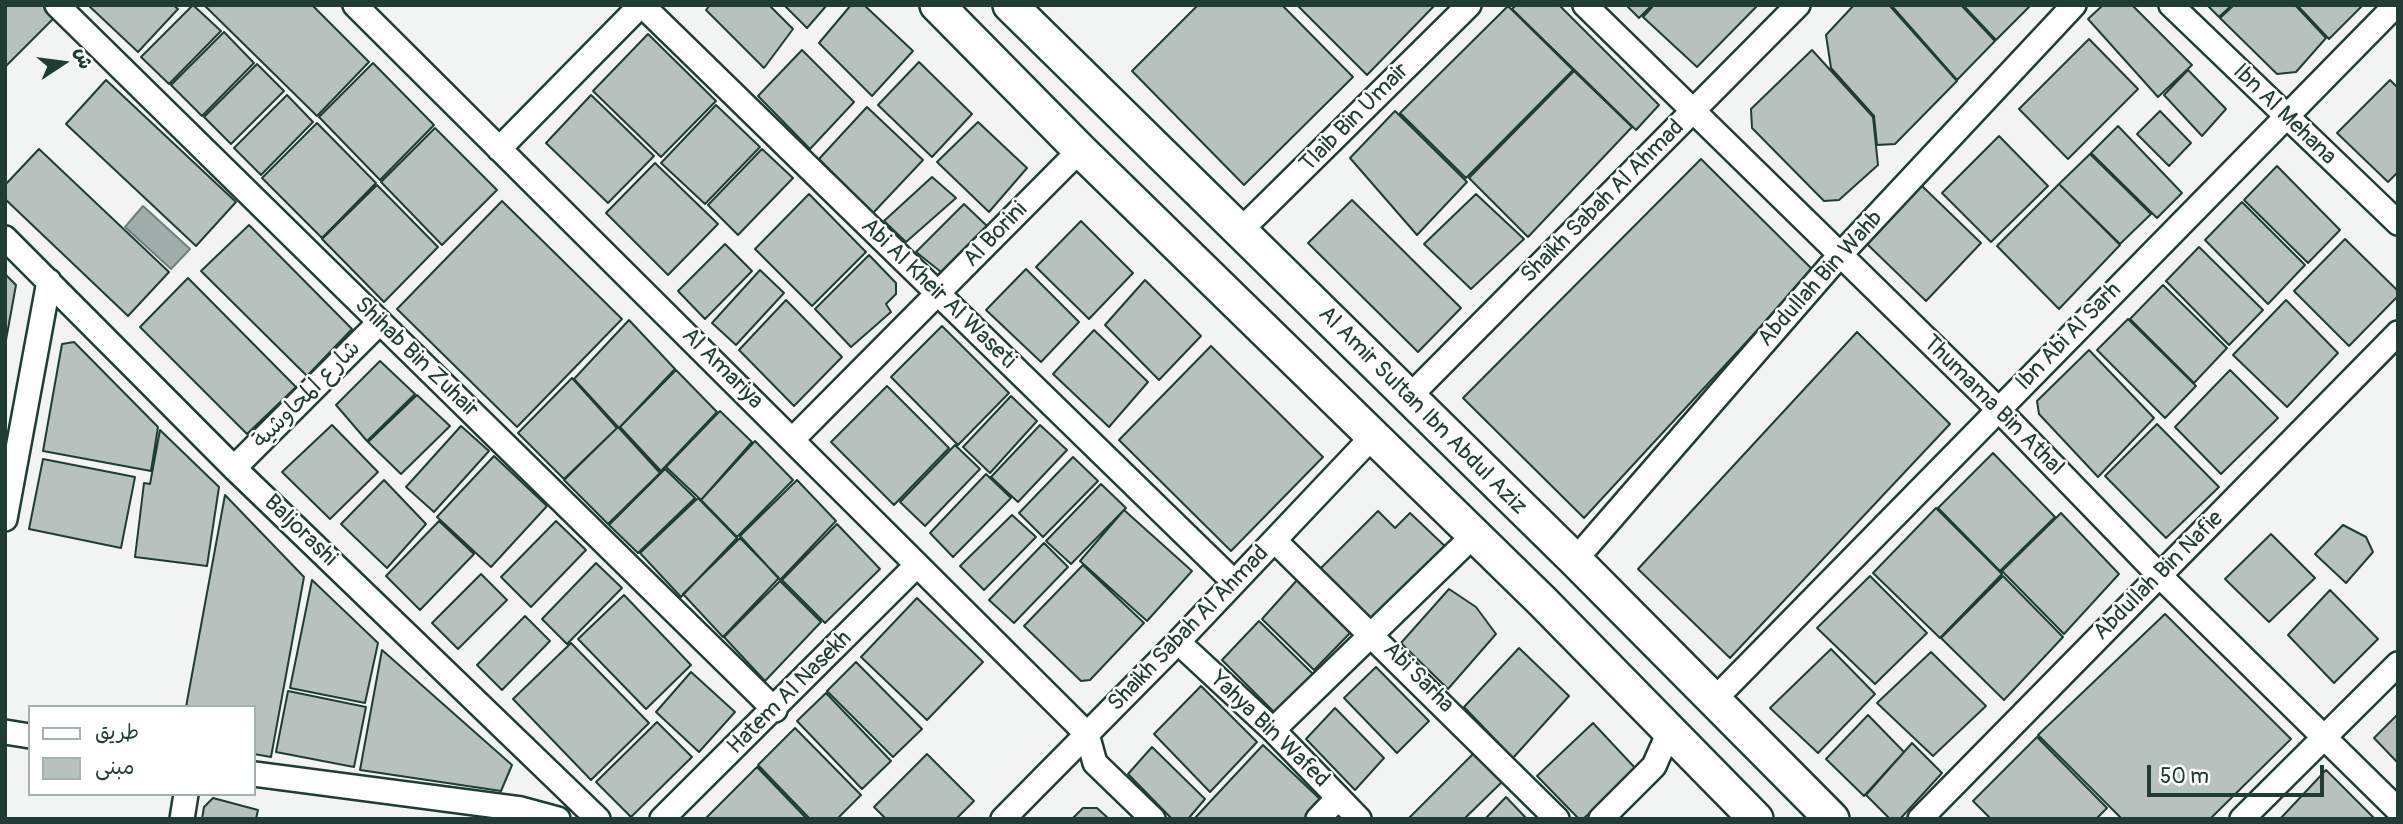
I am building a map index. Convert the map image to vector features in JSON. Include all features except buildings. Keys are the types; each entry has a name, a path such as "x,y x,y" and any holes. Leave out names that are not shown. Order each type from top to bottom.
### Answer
{"street":[{"name":"Shihab Bin Zuhair","path":"57,5 775,710"},
{"name":"Al Amariya","path":"355,5 1087,734"},
{"path":"499,149 641,5"},
{"name":"Abi Al Kheir Al Waseti","path":"641,5 1234,582"},
{"path":"937,5 1756,819"},
{"name":"Al Amir Sultan Ibn Abdul Aziz","path":"1010,5 1241,230 1832,819"},
{"name":"Tlaib Bin Umair","path":"1241,230 1469,5"},
{"name":"Thumama Bin Athal","path":"1585,5 1998,409 2160,575 2398,810"},
{"name":"Shaikh Sabah Al Ahmad","path":"1408,398 1798,5"},
{"name":"Abdullah Bin Wahb","path":"1575,561 1840,255 2074,5"},
{"name":"Ibn Al Mehana","path":"2171,5 2398,223"},
{"name":"Ibn Abi Al Sarh","path":"1714,700 2396,5"},
{"name":"Al Borini","path":"793,439 1080,150"},
{"name":"Baljorashi","path":"5,238 234,468 598,819"},
{"path":"5,519 49,281"},
{"name":"شارع المحاوشية","path":"234,468 380,322"},
{"name":"Abdullah Bin Nafie","path":"1920,819 2398,333"},
{"name":"Shaikh Sabah Al Ahmad","path":"1003,819 1178,642 1373,436"},
{"path":"1273,730 1473,536"},
{"name":"Abi Sarha","path":"1275,541 1372,633 1558,819"},
{"name":"Hatem Al Nasekh","path":"662,819 775,710 916,566"},
{"name":"Yahya Bin Wafed","path":"1178,642 1273,730 1359,819"},
{"path":"2242,819 2398,664"},
{"path":"5,732 28,736"},
{"path":"1601,819 1654,766 1669,732"},
{"path":"1087,734 1095,763 1153,819"},
{"path":"256,774 521,809 558,819"},
{"path":"182,819 186,796"},
{"path":"1318,819 1338,798"}],"shaded area":[{"path":"143,206 190,249 171,269 125,227"}]}
